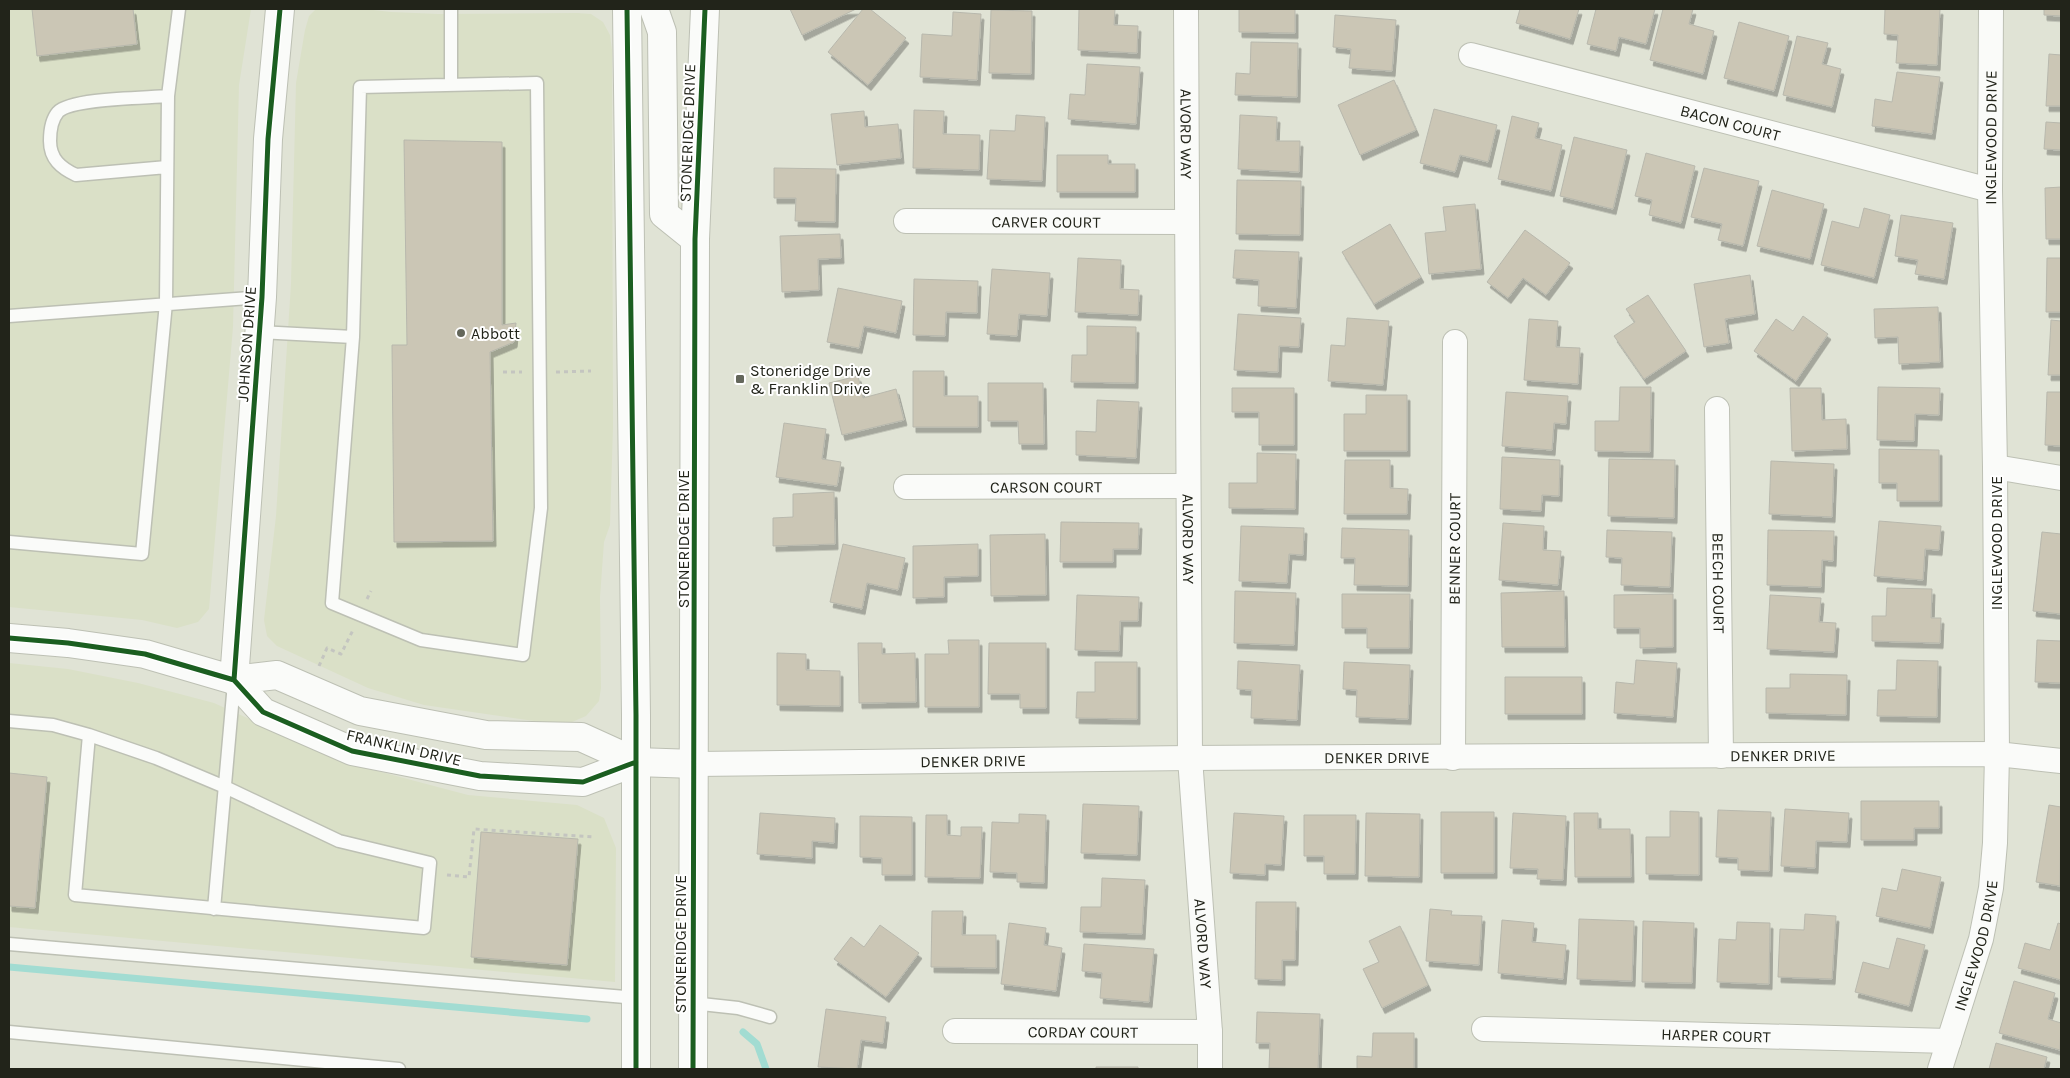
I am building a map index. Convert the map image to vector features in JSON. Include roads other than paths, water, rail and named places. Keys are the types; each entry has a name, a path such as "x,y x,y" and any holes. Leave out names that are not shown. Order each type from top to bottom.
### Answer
{"main road":[{"name":"JOHNSON DRIVE","path":"234,680 262,297 268,139 280,9"},
{"path":"627,9 636,762 636,1069"},
{"path":"654,9 662,32 664,214 695,239"},
{"name":"STONERIDGE DRIVE","path":"694,1069 692,1003 695,239 705,9"},
{"name":"FRANKLIN DRIVE","path":"9,638 68,643 145,654 234,680 277,675 360,711 486,735 581,737 636,762 694,764"},
{"name":"FRANKLIN DRIVE","path":"234,680 263,712 352,751 480,776 583,782 636,762"}],"street":[{"name":"ALVORD WAY","path":"1186,9 1187,486 1190,758 1210,1032 1210,1069"},
{"name":"INGLEWOOD DRIVE","path":"1940,1069 1980,939 1991,888 1997,754 1996,468 1990,190 1991,9"},
{"name":"BACON COURT","path":"1471,55 1990,190"},
{"name":"CARVER COURT","path":"906,221 1186,222"},
{"name":"BENNER COURT","path":"1453,758 1456,342"},
{"name":"BEECH COURT","path":"1717,409 1721,756"},
{"path":"1996,468 2061,478"},
{"name":"CARSON COURT","path":"906,487 1187,486"},
{"name":"DENKER DRIVE","path":"694,764 1190,758 1997,754 2061,761"},
{"name":"HARPER COURT","path":"1484,1029 1949,1041"},
{"name":"CORDAY COURT","path":"955,1031 1210,1032"}],"lane":[{"path":"9,542 142,554 166,303 168,96 179,9"},
{"path":"451,84 452,9"},
{"path":"537,83 541,508 523,655 420,640 332,604 353,337 360,86 537,83"},
{"path":"167,167 76,175 65,170 54,161 50,145 50,128 58,112 74,103 168,96"},
{"path":"9,316 262,297"},
{"path":"259,332 353,337"},
{"path":"214,909 234,680"},
{"path":"9,721 53,725 89,735 156,758 225,787 339,841 430,864 424,928 75,895 89,735"},
{"path":"9,944 637,998"},
{"path":"692,1003 738,1008 770,1017"},
{"path":"9,1032 399,1069"}],"waterway":[{"path":"9,967 587,1019"},
{"path":"743,1032 757,1044 766,1069"}],"place":[{"name":"Abbott","path":"461,333"},
{"name":"Stoneridge Drive & Franklin Drive","path":"740,379"}]}
